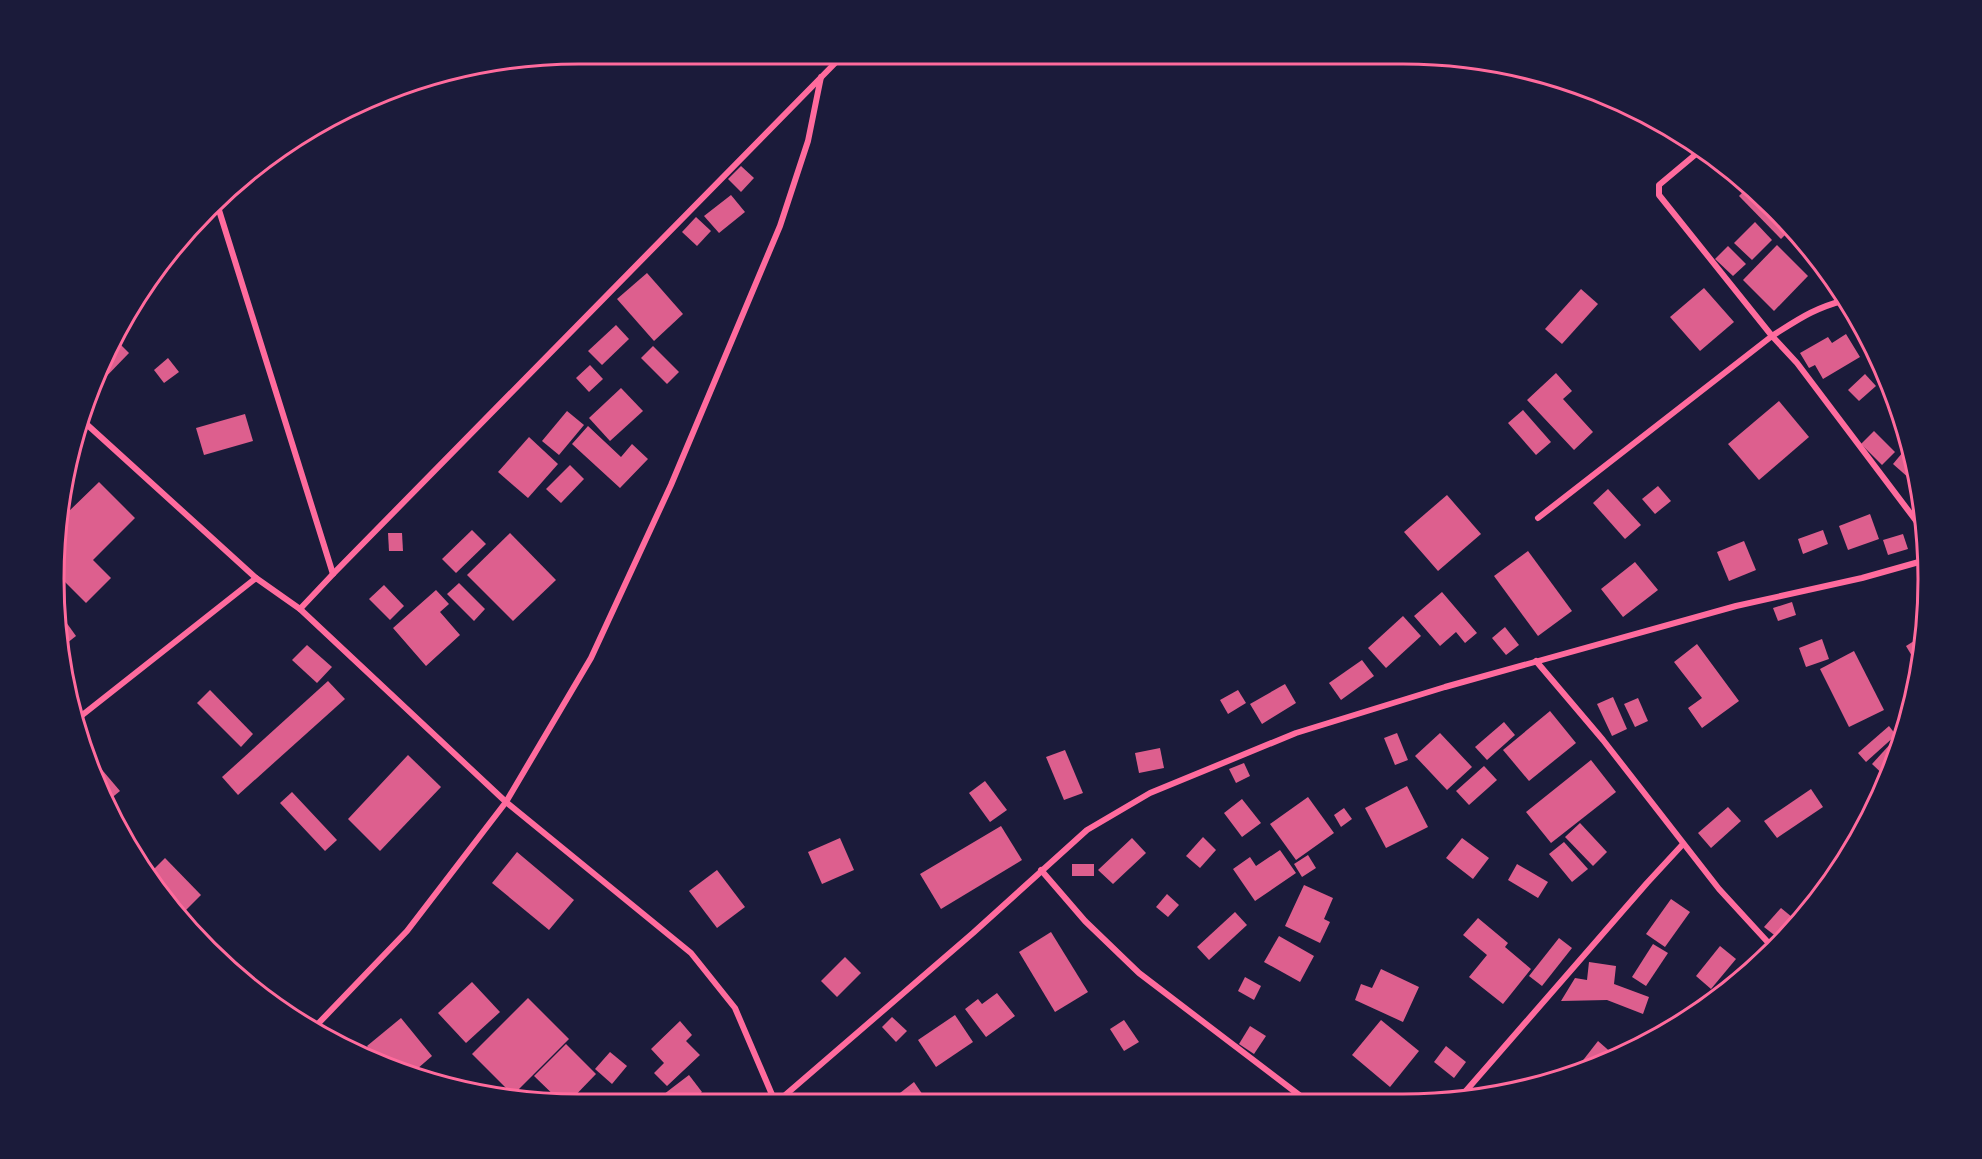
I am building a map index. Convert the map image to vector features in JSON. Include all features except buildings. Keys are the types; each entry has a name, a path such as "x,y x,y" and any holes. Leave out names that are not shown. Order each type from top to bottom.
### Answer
{"street":[{"path":"300,609 834,64"},
{"path":"318,1024 407,931 506,802 591,658 671,485 780,226 808,141 821,77"},
{"path":"1695,155 1659,185 1659,195 1772,336 1797,363 1913,517"},
{"path":"219,211 333,574"},
{"path":"1538,518 1772,336 1822,306 1837,302"},
{"path":"88,426 256,578 300,609 506,802 690,953 735,1008 772,1094"},
{"path":"786,1094 1087,830 1150,793 1296,733 1536,661 1736,606 1862,578 1917,563"},
{"path":"83,715 256,578"},
{"path":"1536,661 1603,740 1719,889 1768,943"},
{"path":"1466,1090 1683,844"},
{"path":"1041,870 1085,921 1139,973 1298,1094"}]}
